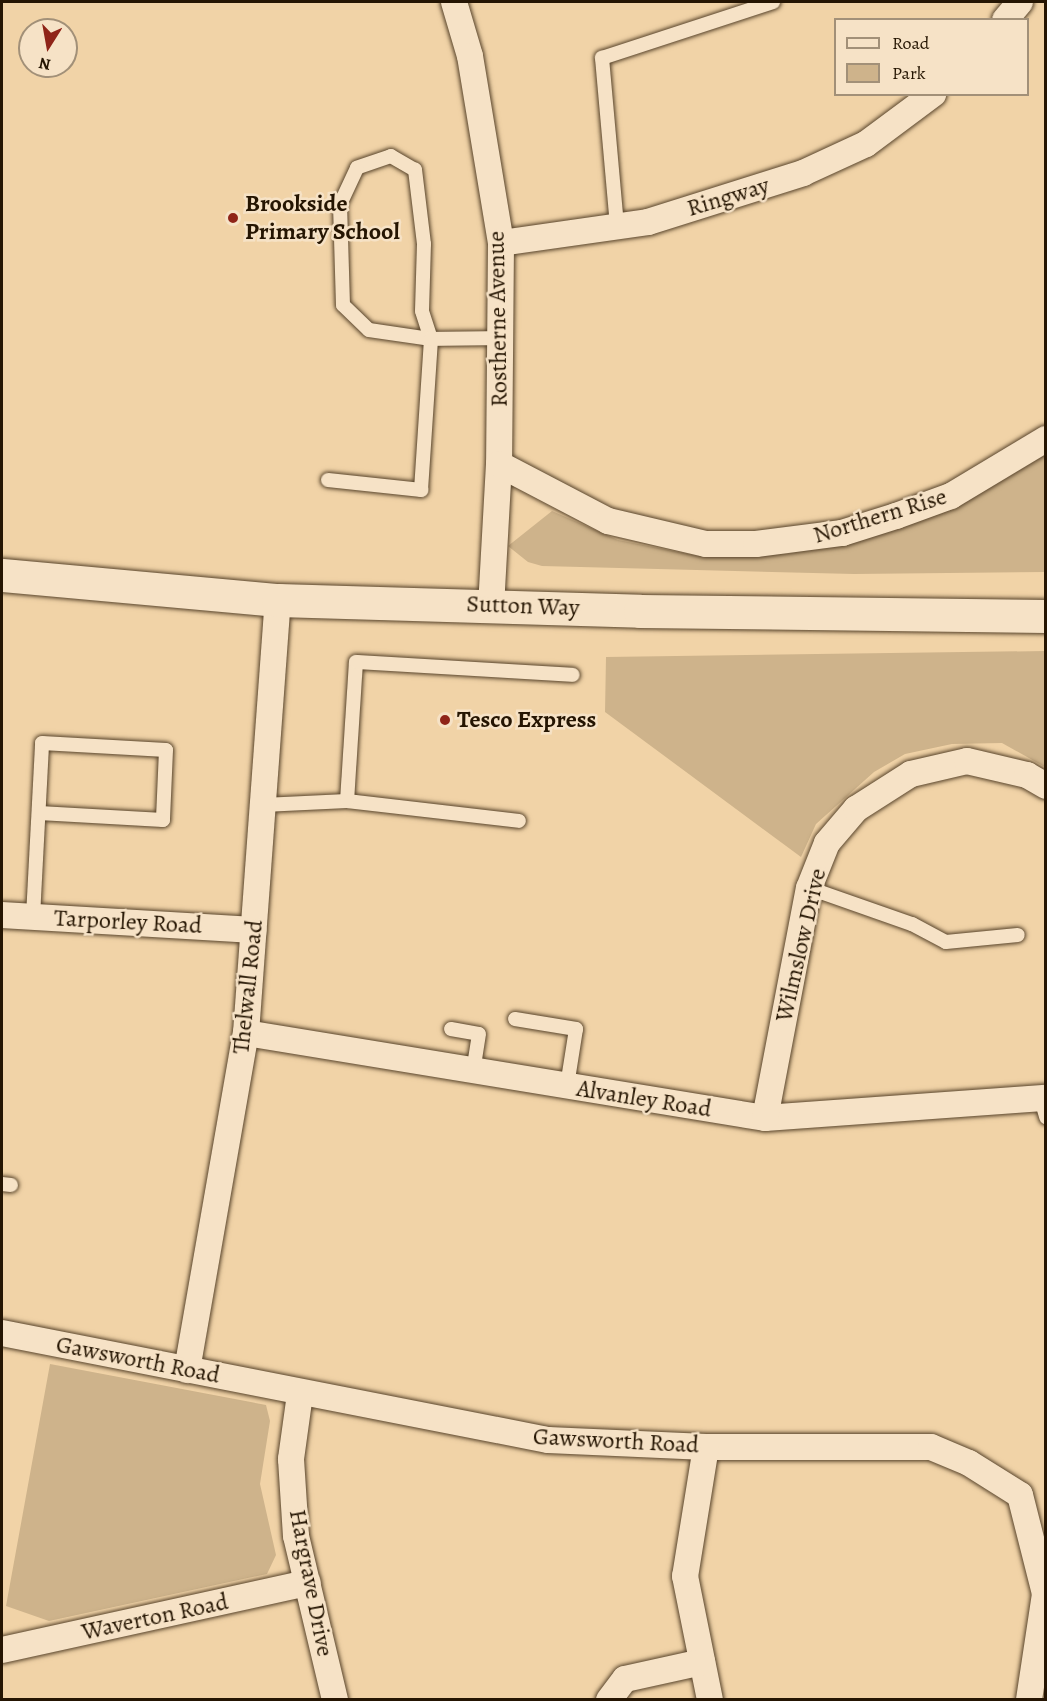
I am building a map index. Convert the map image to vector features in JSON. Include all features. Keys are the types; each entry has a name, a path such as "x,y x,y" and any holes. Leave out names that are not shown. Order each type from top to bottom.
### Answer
{"main road":[{"name":"Sutton Way","path":"2,575 278,600 1046,616"}],"street":[{"name":"Rostherne Avenue","path":"454,2 470,56 501,243 499,464 491,605"},
{"path":"1007,18 1020,2"},
{"name":"Ringway","path":"501,243 648,222 803,173 866,144 930,96"},
{"name":"Northern Rise","path":"499,464 608,521 706,544 779,543 842,533 951,496 1046,439"},
{"name":"Thelwall Road","path":"187,1370 246,1033 278,600"},
{"name":"Wilmslow Drive","path":"765,1118 809,888 827,843 856,809 911,774 967,761 1027,775 1046,786"},
{"name":"Tarporley Road","path":"2,915 254,930"},
{"name":"Alvanley Road","path":"246,1033 765,1118 1044,1105"},
{"name":"Gawsworth Road","path":"2,1333 300,1394 548,1440 706,1447 931,1447 969,1463 1020,1495 1045,1594 1029,1700"},
{"name":"Hargrave Drive","path":"300,1394 291,1459 296,1536 335,1700"},
{"path":"706,1447 685,1576 710,1700"},
{"name":"Waverton Road","path":"2,1650 308,1583"},
{"path":"609,1700 625,1679 702,1662"}],"lane":[{"path":"617,226 602,58 773,2"},
{"path":"328,480 421,490 431,339 422,311 424,244 415,170 391,156 357,168 340,204 343,305 369,330 431,339 500,338"},
{"path":"347,801 356,662 573,675"},
{"path":"33,917 42,743 166,750 163,820 39,813"},
{"path":"263,805 347,801 519,821"},
{"path":"809,888 912,924 946,942 1018,935"},
{"path":"515,1019 576,1029 567,1086"},
{"path":"451,1029 479,1034 473,1070"}],"green space":[{"path":"1045,450 1045,572 854,574 542,566 528,562 508,546 552,511 618,540 698,556 787,554 876,535"},
{"path":"1045,651 1045,767 1002,743 952,744 905,754 874,772 816,824 801,857 605,712 606,657"},
{"path":"50,1364 266,1405 270,1421 260,1484 276,1555 267,1574 49,1621 6,1606"}],"place":[{"name":"Brookside Primary School","path":"233,218"},
{"name":"Tesco Express","path":"445,720"}]}
